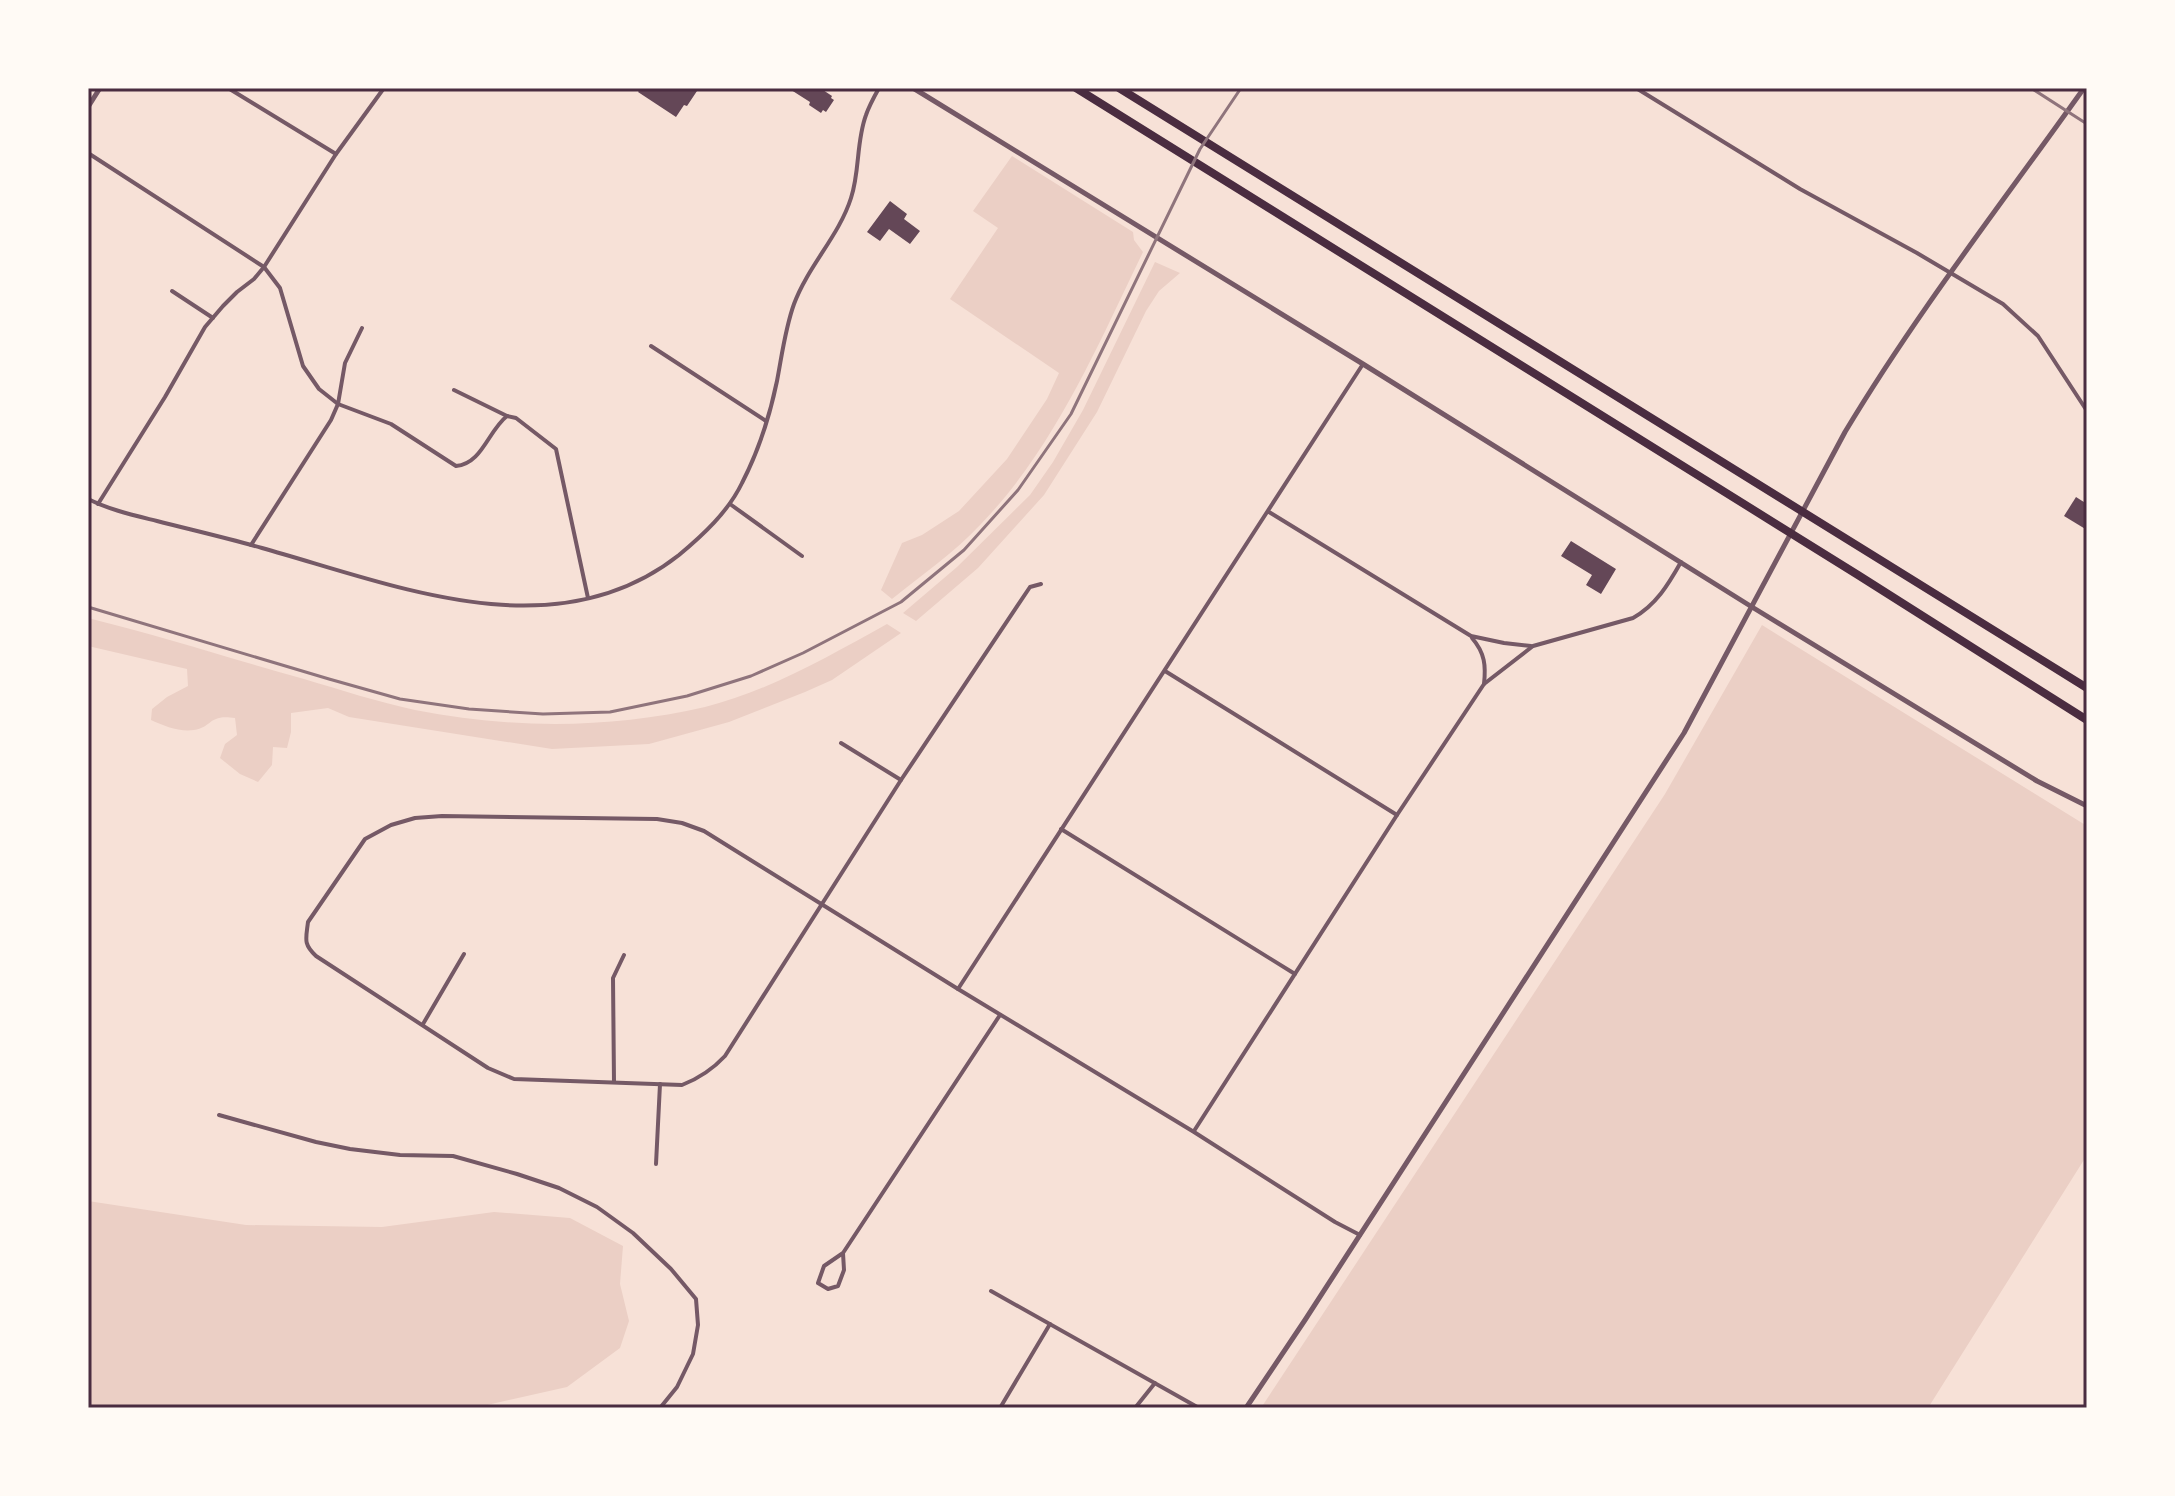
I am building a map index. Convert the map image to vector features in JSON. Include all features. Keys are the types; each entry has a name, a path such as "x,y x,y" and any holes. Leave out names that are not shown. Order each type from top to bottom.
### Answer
{"highway":[{"path":"1076,88 2087,720"},
{"path":"1119,88 2087,688"}],"street":[{"path":"88,107 100,88"},
{"path":"228,88 336,154"},
{"path":"98,504 205,327 264,267 336,154 384,88"},
{"path":"88,499 118,511 433,596 476,604 518,607 556,604 632,585 664,567 696,541 730,504 752,462 776,385 787,326 805,278 850,202 865,116 879,88"},
{"path":"913,88 1752,607 2037,781 2087,806"},
{"path":"1636,88 1800,189 2003,304 2028,325 2048,348 2087,411"},
{"path":"1246,1408 1658,775 1699,708 1872,386 1949,273 2084,88"},
{"path":"88,153 264,267 280,288 303,366 319,389 338,404 391,424 456,466 466,465 475,459 498,423 507,416"},
{"path":"172,291 213,318"},
{"path":"251,545 331,420 338,404 345,363 362,328"},
{"path":"651,346 766,421"},
{"path":"958,989 1363,364"},
{"path":"454,390 516,418 556,449 588,598"},
{"path":"730,504 802,556"},
{"path":"1269,512 1471,636 1480,647 1484,659 1484,684"},
{"path":"1471,636 1533,646 1633,618 1646,611 1667,587 1681,562"},
{"path":"1041,584 1030,587 901,780 821,904 725,1056 715,1068 700,1078 682,1085 505,1077 308,948 308,922 365,839 391,825 415,818 442,816 657,819 682,823 704,831 821,904 1000,1015 1194,1132 1335,1222 1360,1235"},
{"path":"1194,1132 1484,684 1533,646"},
{"path":"1165,671 1397,815"},
{"path":"841,743 901,780"},
{"path":"1061,829 1295,974"},
{"path":"423,1025 464,954"},
{"path":"614,1082 613,978 624,955"},
{"path":"843,1253 844,1270 838,1286 828,1289 818,1283 824,1266 843,1253 1000,1015"},
{"path":"656,1164 660,1084"},
{"path":"219,1115 350,1149 400,1155 453,1156 559,1188 597,1207 633,1233 696,1299 698,1325 693,1354 677,1387 660,1408"},
{"path":"991,1291 1199,1408"},
{"path":"1000,1408 1050,1324"},
{"path":"1135,1408 1155,1383"}],"shaded area":[{"path":"1012,156 1133,232 1134,240 1143,252 1091,360 1031,462 971,534 892,599 881,590 902,543 922,535 959,511 1007,459 1047,399 1059,373 950,299 998,228 973,211"},
{"path":"1155,262 1180,273 1159,291 1146,311 1097,412 1044,495 978,568 916,621 903,613 957,567 1030,495 1083,410"},
{"path":"88,618 415,710 487,721 560,724 633,719 705,707 775,682 887,624 901,633 832,680 805,692 729,722 649,744 552,749 349,717 328,708 291,713 287,748 273,747 272,765 258,782 240,774 220,758 225,744 237,735 235,718 215,719 200,728 188,730 151,720 152,709 188,686 187,669 88,646"},
{"path":"1762,625 2087,826 2087,1155 1928,1408 1261,1408 1665,794"},
{"path":"88,1201 246,1225 382,1227 494,1212 570,1218 623,1246 620,1284 629,1321 620,1348 567,1387 474,1408 88,1408"}],"building":[{"path":"641,88 699,88 676,117 638,92"},
{"path":"788,88 820,88 834,100 826,112 823,110 821,113"},
{"path":"890,201 907,214 904,219 920,231 910,244 889,229 880,241 867,232"},
{"path":"2076,497 2087,504 2087,530 2064,516"},
{"path":"1571,541 1616,569 1601,594 1586,585 1592,575 1561,556"}],"railway":[{"path":"88,607 400,699 469,709 543,714 610,712 687,696 751,676 803,653 901,602 964,550 1018,490 1071,414 1200,149 1241,88"},
{"path":"2031,88 2087,124"}]}
